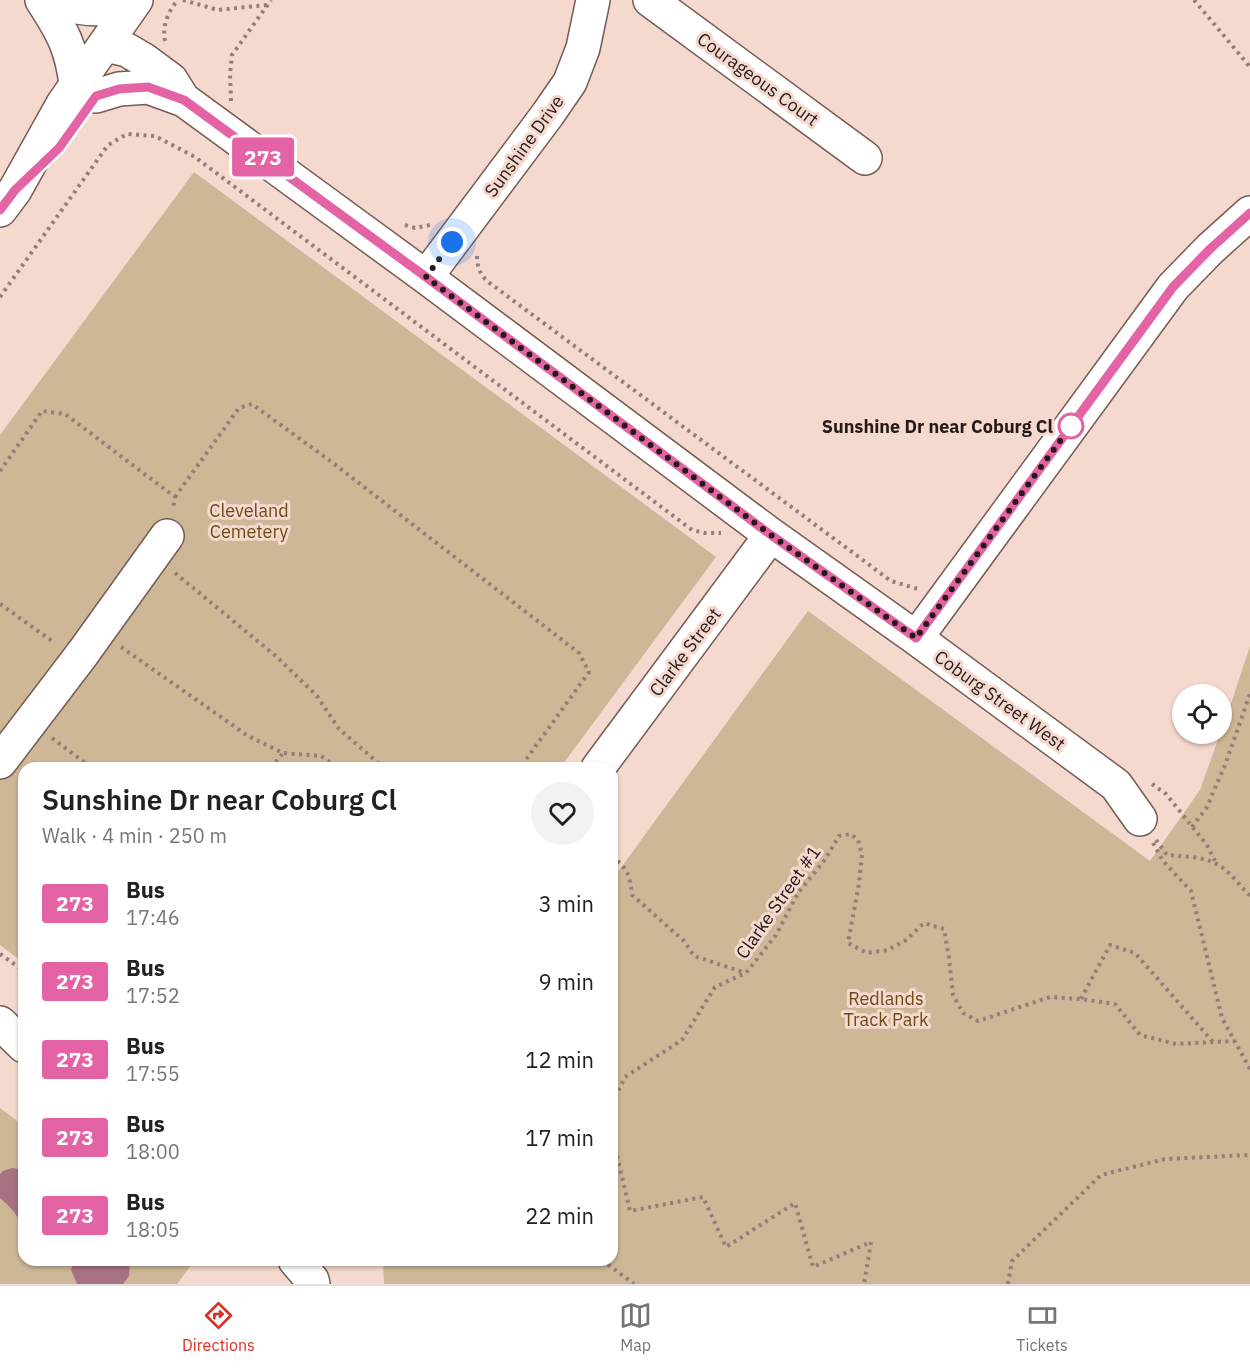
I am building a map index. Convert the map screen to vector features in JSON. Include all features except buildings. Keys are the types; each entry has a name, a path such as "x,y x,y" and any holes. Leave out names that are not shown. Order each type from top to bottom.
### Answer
{"street":[{"path":"42,0 65,39 86,91"},
{"path":"50,0 90,9 105,9 144,1"},
{"name":"Sunshine Drive","path":"426,277 570,82 583,48 593,0"},
{"name":"Courageous Court","path":"650,0 866,158"},
{"path":"8,200 63,104 86,91 144,1"},
{"name":"Coburg Street West","path":"116,47 144,60 171,80 184,100"},
{"name":"Coburg Street West","path":"86,91 148,87 184,100 426,277 771,535 1116,785 1140,819"},
{"path":"916,638 1173,287 1250,213"},
{"name":"Clarke Street","path":"602,762 771,535"},
{"path":"0,762 160,546"},
{"path":"0,1023 18,1040"},
{"path":"0,1042 18,1052"},
{"path":"301,1266 313,1284"}],"path":[{"path":"183,0 218,10 268,5"},
{"path":"231,99 232,55 272,0"},
{"path":"1194,0 1250,66"},
{"path":"0,297 108,146 127,134 155,136 195,157 692,530 729,535"},
{"path":"477,258 484,279 500,292 891,581 926,591"},
{"path":"377,762 339,729 317,696 160,546 175,497 239,408 252,404 329,460 579,652 589,672 524,762"},
{"path":"0,471 42,411 65,414 175,497"},
{"path":"0,604 78,659"},
{"path":"98,631 248,736 282,753 321,756 330,762"},
{"path":"1192,827 1207,807 1225,765 1250,694"},
{"path":"30,722 84,762"},
{"path":"275,762 282,753"},
{"path":"1140,819 1167,855 1199,858 1217,864 1250,897"},
{"path":"1140,819 1163,861 1191,891 1222,1018 1250,1069"},
{"name":"Clarke Street #1","path":"618,1092 625,1077 682,1040 715,987 746,973 776,935 798,893 825,861 840,836 851,834 858,840 862,854 849,943 867,952 888,950 906,940 924,923 944,929 953,995 963,1013 978,1021 1050,997 1081,999 1115,1004 1140,1035 1176,1044 1234,1041"},
{"path":"618,860 624,865 631,882 632,895 684,941 694,956 746,973"},
{"path":"1081,999 1110,945 1135,953 1213,1042"},
{"path":"0,954 18,967"},
{"path":"1008,1284 1012,1261 1101,1174 1165,1159 1250,1155"},
{"path":"618,1160 630,1211 703,1197 726,1247 795,1203 813,1267 871,1242 864,1284"},
{"path":"610,1266 634,1284"}],"green space":[{"name":"Cleveland Cemetery","path":"194,172 716,557 564,762 18,762 18,958 0,945 0,435"},
{"name":"Redlands Track Park","path":"808,611 1150,861 1200,790 1216,744 1232,744 1232,701 1250,646 1250,1284 384,1284 383,1266 618,1266 618,872"},
{"path":"0,1108 18,1122 18,1266 190,1266 177,1284 0,1284"}],"shaded area":[{"path":"18,1169 18,1218 0,1198 0,1174 3,1171"},
{"path":"72,1266 130,1266 129,1276 123,1284 77,1284 71,1270"}],"bus line":[{"name":"273","path":"0,210 15,190 59,148 96,96 119,89 148,87 184,100 426,277 771,535 916,638 1173,287 1250,213"}],"place":[{"name":"Sunshine Dr near Coburg Cl","path":"1071,426"}],"route":[{"path":"452,242 426,277 771,535 916,638 1071,426"}]}
